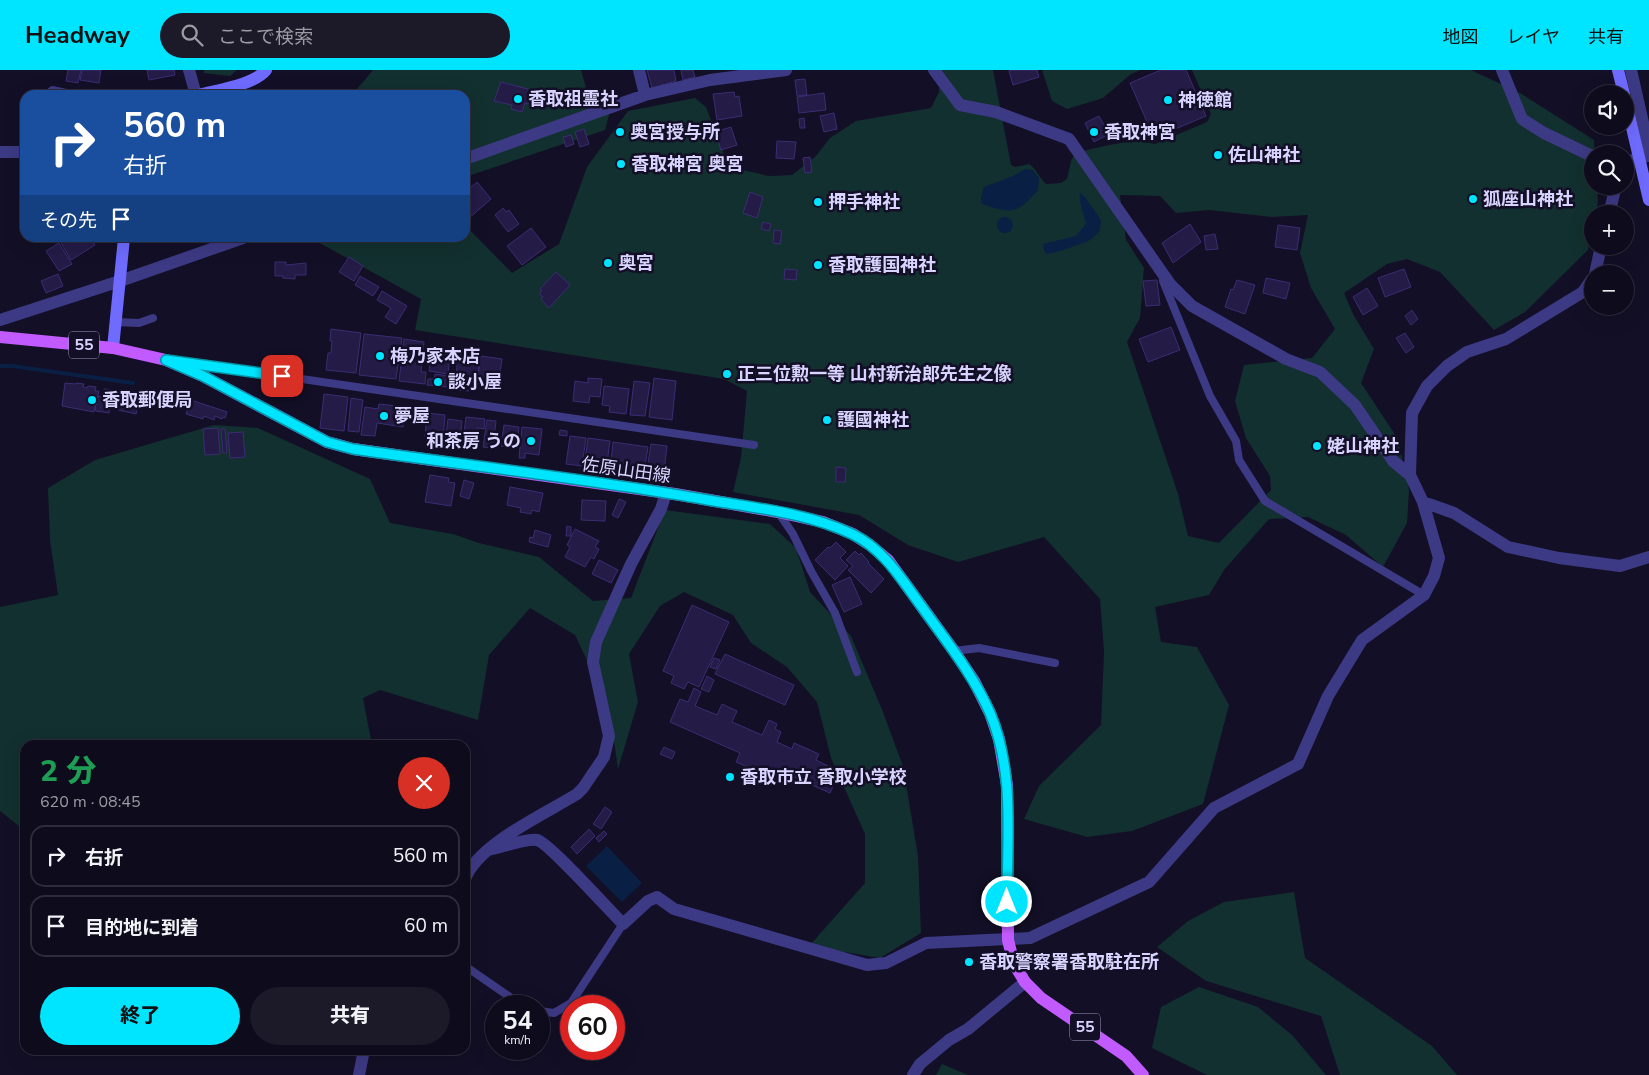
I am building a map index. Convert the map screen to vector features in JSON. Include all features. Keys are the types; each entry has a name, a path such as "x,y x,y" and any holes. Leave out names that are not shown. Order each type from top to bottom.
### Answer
{"main road":[{"name":"佐原山田線","path":"0,337 114,348 166,360 203,376 327,442 353,449 666,493 778,512 823,522 854,534 888,560 954,651 974,681 990,713 999,739 1007,785 1008,940 1014,964 1025,982 1041,998 1126,1056 1143,1075"}],"street":[{"path":"189,70 195,90"},
{"path":"216,90 251,81 264,74 266,70"},
{"path":"639,70 645,95"},
{"path":"470,157 645,95 710,80 786,70"},
{"path":"488,850 530,840 539,840 553,850 622,924 648,901 657,897 674,909 867,965 886,963 926,942 1030,938 1149,882 1214,808 1298,764 1328,696 1362,640 1424,595 1434,576 1439,558 1423,502 1410,475 1393,461 1355,405 1320,372 1286,359 1192,306 1170,284 1156,265 1069,138 996,112 960,105 934,70"},
{"path":"1502,70 1522,119 1544,133 1584,152"},
{"path":"1618,70 1622,85"},
{"path":"1632,70 1646,154 1649,200"},
{"path":"1634,122 1646,154"},
{"path":"0,152 20,152"},
{"path":"1634,161 1646,154"},
{"path":"114,348 124,242"},
{"path":"0,320 232,242"},
{"path":"1410,475 1412,413 1427,386 1447,366 1467,352 1506,339 1584,290"},
{"path":"470,870 488,850 510,833 577,794 604,757 609,736 593,662 596,642 631,564 661,509 666,493"},
{"path":"1423,502 1454,513 1508,547 1558,558 1620,566 1649,557"},
{"path":"913,1075 920,1064 949,1040 968,1029 1025,982"},
{"path":"359,1075 363,1055"}],"lane":[{"path":"1156,265 1210,396 1236,441 1239,460 1265,501 1424,595"},
{"path":"116,322 139,323 153,318"},
{"path":"166,360 754,445"},
{"path":"778,512 793,534 811,571 836,613 857,672"},
{"path":"954,651 979,648 1055,663"},
{"path":"550,1012 554,1013 571,1003 622,924"},
{"path":"470,969 507,995"}],"green space":[{"path":"204,70 237,70 230,76 204,73"},
{"path":"373,70 581,70 587,91 609,115 605,130 470,175 470,90 356,90"},
{"path":"939,70 993,70 1011,165 1015,167 1029,164 1046,184 1061,183 1067,179 1075,153 1125,143 1145,142 1155,144 1207,122 1211,114 1192,70 1471,70 1520,93 1594,140 1594,145 1584,145 1584,195 1598,195 1598,201 1597,205 1584,205 1584,254 1525,312 1494,330 1440,272 1407,259 1387,264 1344,293 1353,314 1374,349 1361,383 1398,439 1409,490 1407,523 1383,567 1346,535 1308,517 1269,519 1224,570 1209,595 1155,607 1161,642 1197,647 1229,705 1203,804 1132,831 1087,837 1024,819 1039,786 1101,725 1104,652 1100,599 1044,537 958,562 908,545 859,515 733,492 741,458 747,391 724,379 415,330 421,299 318,242 470,242 470,230 512,273 559,244 587,167 628,111 695,98 706,107 725,157 738,169 769,176 792,175 816,156 830,138 856,121 931,108 939,92","holes":["1120,195 1160,196 1176,213 1209,210 1272,217 1308,215 1300,253 1311,288 1335,329 1312,358 1244,365 1235,401 1246,438 1270,476 1271,490 1219,543 1188,536 1178,494 1127,342 1140,318 1144,268 1126,240"]},
{"path":"1042,70 1141,70 1131,74 1103,98 1067,109 1052,101"},
{"path":"214,425 258,428 370,479 390,523 453,534 479,543 539,557 593,601 631,598 665,510 770,524 796,548 810,592 851,636 903,766 918,856 921,933 880,958 809,946 865,883 865,834 831,758 817,702 787,667 751,643 733,615 684,592 660,606 629,654 638,702 618,769 609,707 575,635 530,608 489,655 478,720 380,690 363,698 371,740 20,740 20,827 0,811 0,607 58,595 50,540 48,488 95,460"},
{"path":"1294,892 1305,958 1432,1046 1457,1075 1340,1075 1321,1016 1206,981 1157,947 1188,921 1224,902"},
{"path":"1199,987 1258,1007 1292,1035 1326,1075 1207,1075 1152,1048 1161,1007"},
{"path":"942,1064 968,1075 936,1075"}],"water":[{"path":"1025,169 1033,170 1039,178 1038,190 1024,204 1013,210 1007,210 982,204 981,198 984,187 1013,176"},
{"path":"1080,193 1101,220 1100,230 1088,241 1047,254 1044,251 1043,244 1076,236 1086,224 1080,204"},
{"path":"1002,217 1008,217 1013,222 1011,231 1002,233 997,228 997,222"},
{"path":"607,846 642,883 622,902 586,866"}],"building":[{"path":"68,70 81,70 78,83 66,81"},
{"path":"82,70 101,70 99,83 80,80"},
{"path":"147,70 174,70 175,75 149,80"},
{"path":"647,70 674,70 676,81 652,88"},
{"path":"681,70 693,70 695,77 683,80"},
{"path":"1037,70 1039,77 1013,85 1009,71"},
{"name":"神徳館","path":"1161,70 1186,70 1206,116 1154,138 1130,83"},
{"path":"805,79 807,95 797,96 795,80"},
{"path":"501,82 543,93 540,102 530,99 528,104 525,103 522,112 511,109 512,105 494,101"},
{"path":"734,92 735,97 739,96 742,116 717,120 713,94"},
{"path":"824,93 826,110 799,113 797,97"},
{"path":"834,113 837,129 824,132 820,116"},
{"path":"1099,116 1109,134 1094,142 1085,123"},
{"path":"804,118 805,128 800,128 799,119"},
{"path":"731,127 737,145 721,150 715,132"},
{"path":"584,129 589,144 580,147 575,132"},
{"path":"571,135 574,144 566,147 563,137"},
{"path":"777,141 796,142 794,159 776,158"},
{"path":"810,157 812,172 805,173 803,158"},
{"path":"477,182 491,199 470,217 470,188"},
{"path":"750,192 763,197 757,218 743,213"},
{"name":"押手神社","path":"821,198 822,204 816,206 814,199"},
{"path":"503,208 506,212 509,210 519,224 508,232 495,215"},
{"path":"763,222 771,224 769,231 761,229"},
{"path":"1190,224 1201,242 1173,263 1162,243"},
{"path":"1278,225 1300,228 1297,250 1275,247"},
{"path":"531,228 546,247 522,265 507,246"},
{"path":"774,230 782,231 780,244 773,243"},
{"path":"1215,234 1218,249 1206,250 1204,236"},
{"path":"61,242 93,242 95,245 71,260"},
{"path":"59,243 72,264 59,271 46,251"},
{"path":"349,257 363,266 354,281 339,272"},
{"name":"奥宮","path":"606,259 611,260 611,266 605,265"},
{"name":"香取護国神社","path":"813,261 823,261 822,269 813,268"},
{"path":"275,262 286,262 286,265 306,263 306,275 295,275 295,279 275,276"},
{"path":"785,269 797,270 796,280 784,279"},
{"path":"1404,269 1411,287 1385,297 1378,278"},
{"path":"556,272 570,285 549,308 541,299 543,297 539,294 542,291 540,289"},
{"path":"58,274 63,286 46,293 41,281"},
{"path":"360,276 379,287 373,296 355,285"},
{"path":"1266,278 1290,283 1286,299 1263,293"},
{"path":"1157,280 1160,305 1146,306 1143,281"},
{"path":"1237,280 1255,285 1245,314 1225,307 1231,289 1233,290"},
{"path":"1367,288 1378,306 1363,315 1353,297"},
{"path":"382,291 407,306 396,324 385,317 391,308 377,300"},
{"path":"1412,310 1418,319 1411,325 1405,316"},
{"path":"1171,327 1180,350 1148,362 1139,339"},
{"path":"331,329 361,333 356,373 326,370 328,353 331,353"},
{"path":"1405,333 1414,347 1406,353 1396,338"},
{"name":"梅乃家本店","path":"364,334 402,338 396,379 359,375"},
{"path":"404,339 424,342 421,372 426,372 425,384 399,381"},
{"path":"432,347 451,349 448,374 429,371"},
{"path":"455,350 471,352 469,365 479,366 476,386 471,385 470,391 455,390 457,366 453,365"},
{"path":"481,356 502,359 498,388 477,385"},
{"name":"談小屋","path":"435,374 449,376 447,387 427,385 428,379 434,379"},
{"path":"588,378 602,379 600,397 590,396 589,403 573,401 575,381 588,383"},
{"path":"654,378 676,381 672,420 649,417"},
{"path":"634,381 650,383 645,416 630,415"},
{"path":"65,383 84,384 83,387 87,388 88,386 96,387 95,391 99,391 94,412 62,406"},
{"path":"604,386 629,389 626,414 609,412 610,406 602,405"},
{"path":"104,389 113,390 109,413 96,411 95,408 98,396 103,397"},
{"path":"120,392 143,397 142,403 139,402 136,414 114,409"},
{"path":"324,394 348,397 344,431 320,428"},
{"path":"150,395 156,396 154,406 148,405"},
{"path":"157,396 171,398 169,409 161,408 162,403 156,402"},
{"path":"351,398 363,400 359,432 348,431"},
{"path":"191,400 227,412 225,418 223,417 222,419 215,416 214,420 204,416 203,419 186,414"},
{"name":"夢屋","path":"379,404 406,407 403,427 377,423 375,436 361,435 365,407 378,409"},
{"path":"427,413 445,415 443,439 425,437"},
{"path":"466,417 485,419 484,429 477,428 475,443 463,441"},
{"path":"448,419 462,421 460,444 445,442"},
{"path":"487,420 496,421 493,448 483,447"},
{"path":"504,425 519,427 517,448 501,446"},
{"name":"和茶房 うの","path":"522,427 542,429 539,455 525,453 525,458 519,458"},
{"path":"218,428 220,454 205,455 203,429"},
{"path":"221,429 225,429 227,453 223,453"},
{"path":"560,430 567,431 567,436 559,435"},
{"path":"243,432 245,457 230,458 228,433"},
{"path":"570,436 586,438 582,466 566,464"},
{"path":"588,438 610,441 607,463 585,461"},
{"path":"613,442 648,447 645,466 611,462"},
{"path":"651,444 667,446 664,472 647,470"},
{"path":"836,467 846,468 845,482 836,482"},
{"path":"430,475 449,478 448,482 455,483 451,506 425,502"},
{"path":"464,480 474,483 469,499 460,496"},
{"path":"510,487 543,493 539,512 532,510 531,514 520,512 521,508 507,505"},
{"path":"619,499 626,502 618,518 612,515"},
{"path":"582,500 606,501 605,521 581,520"},
{"path":"567,526 571,527 571,536 566,536"},
{"path":"575,529 599,541 595,547 599,549 594,559 591,557 585,567 565,557 570,547 567,545"},
{"path":"535,530 551,535 548,547 529,542 530,537 533,538"},
{"path":"836,542 846,552 840,558 848,566 835,580 815,560"},
{"path":"855,551 859,555 861,553 884,579 871,593 848,570 853,566 846,560"},
{"path":"599,560 618,570 611,583 592,574"},
{"path":"850,577 862,604 844,612 832,585"},
{"path":"692,605 729,622 699,687 688,682 684,689 671,683 674,676 663,671"},
{"path":"725,654 794,685 785,705 715,674"},
{"path":"714,658 720,660 716,669 710,667"},
{"path":"707,676 714,680 709,692 701,689"},
{"path":"694,688 701,692 695,706 717,715 722,704 737,711 732,722 762,735 769,720 777,724 775,729 781,732 777,742 792,749 794,743 819,754 816,760 840,772 830,793 774,768 770,777 736,762 740,753 670,722 680,699 688,702"},
{"path":"664,747 675,752 672,759 660,754"},
{"path":"605,807 612,812 601,829 593,824"},
{"path":"589,829 595,836 577,854 571,847"},
{"path":"604,831 607,834 599,842 596,838"}],"waterway":[{"path":"0,366 12,366 133,383"}],"place":[{"name":"香取祖霊社","path":"518,99"},
{"name":"神徳館","path":"1168,100"},
{"name":"奥宮授与所","path":"620,132"},
{"name":"香取神宮","path":"1094,132"},
{"name":"佐山神社","path":"1218,155"},
{"name":"香取神宮 奥宮","path":"621,164"},
{"name":"狐座山神社","path":"1473,199"},
{"name":"押手神社","path":"818,202"},
{"name":"奥宮","path":"608,263"},
{"name":"香取護国神社","path":"818,265"},
{"name":"梅乃家本店","path":"380,356"},
{"name":"正三位勲一等 山村新治郎先生之像","path":"727,374"},
{"name":"談小屋","path":"438,382"},
{"name":"香取郵便局","path":"92,400"},
{"name":"夢屋","path":"384,416"},
{"name":"護國神社","path":"827,420"},
{"name":"和茶房 うの","path":"531,441"},
{"name":"姥山神社","path":"1317,446"},
{"name":"香取市立 香取小学校","path":"730,777"},
{"name":"香取警察署香取駐在所","path":"969,962"}],"route":[{"path":"282,376 166,360 203,376 327,442 353,449 674,494 778,512 823,522 854,534 870,545 888,560 954,651 974,681 990,713 999,739 1007,785 1007,902"}]}
